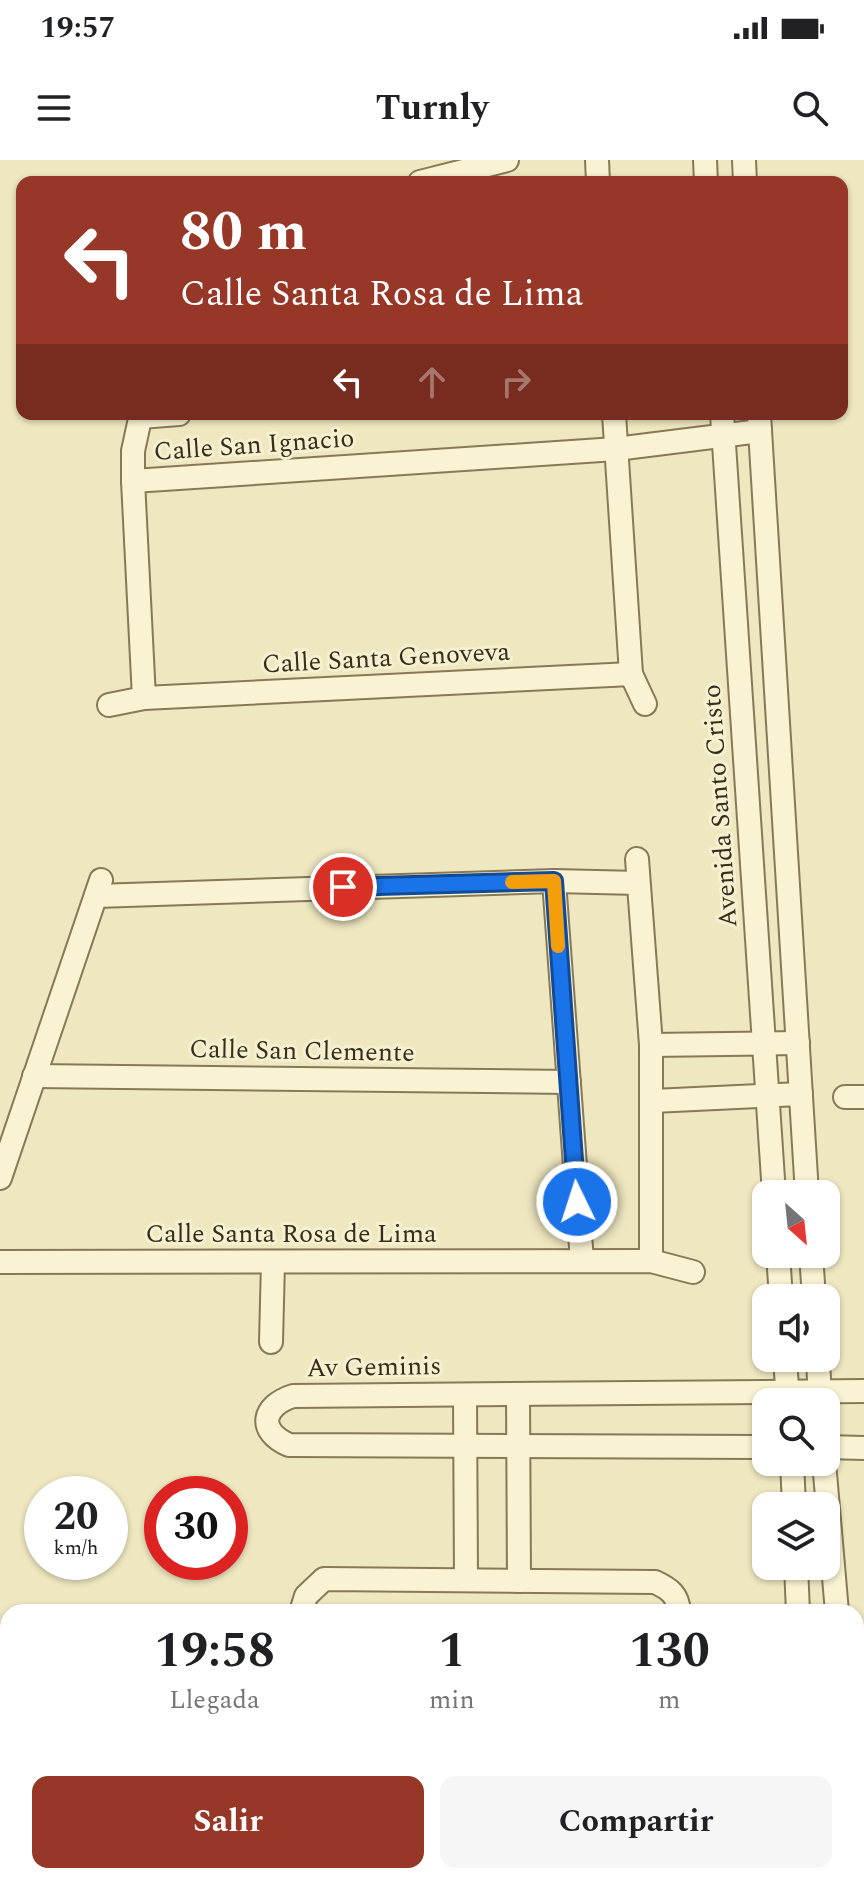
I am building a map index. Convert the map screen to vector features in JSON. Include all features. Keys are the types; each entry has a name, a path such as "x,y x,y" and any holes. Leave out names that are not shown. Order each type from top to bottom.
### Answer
{"street":[{"path":"444,176 507,160"},
{"path":"139,420 133,451 133,481 144,698"},
{"path":"614,420 631,674 645,704"},
{"path":"760,423 806,1180"},
{"name":"Calle San Ignacio","path":"133,481 616,449 722,425 760,423"},
{"name":"Avenida Santo Cristo","path":"722,425 773,1180"},
{"name":"Calle Santa Genoveva","path":"109,705 144,698 631,674"},
{"path":"637,859 653,1101 651,1261"},
{"path":"0,1178 99,888 554,881 638,883"},
{"path":"554,881 582,1261"},
{"path":"651,1045 798,1043"},
{"name":"Calle San Clemente","path":"34,1076 569,1082"},
{"path":"653,1101 801,1094"},
{"name":"Calle Santa Rosa de Lima","path":"0,1262 651,1261 693,1272"},
{"path":"271,1342 273,1262"},
{"name":"Av Geminis","path":"840,1394 864,1391"},
{"path":"518,1394 519,1581"},
{"path":"465,1395 466,1580"},
{"name":"Av Geminis","path":"752,1397 293,1396 277,1402 270,1409 267,1419 275,1439 289,1445 752,1447"},
{"path":"840,1447 864,1448"},
{"path":"825,1476 836,1604"},
{"path":"304,1604 306,1596 324,1579 655,1582 673,1593 678,1604"},
{"path":"797,1580 798,1604"}],"slow traffic":[{"path":"512,882 554,881 558,946"}],"route":[{"path":"343,887 554,881 577,1202"}]}
